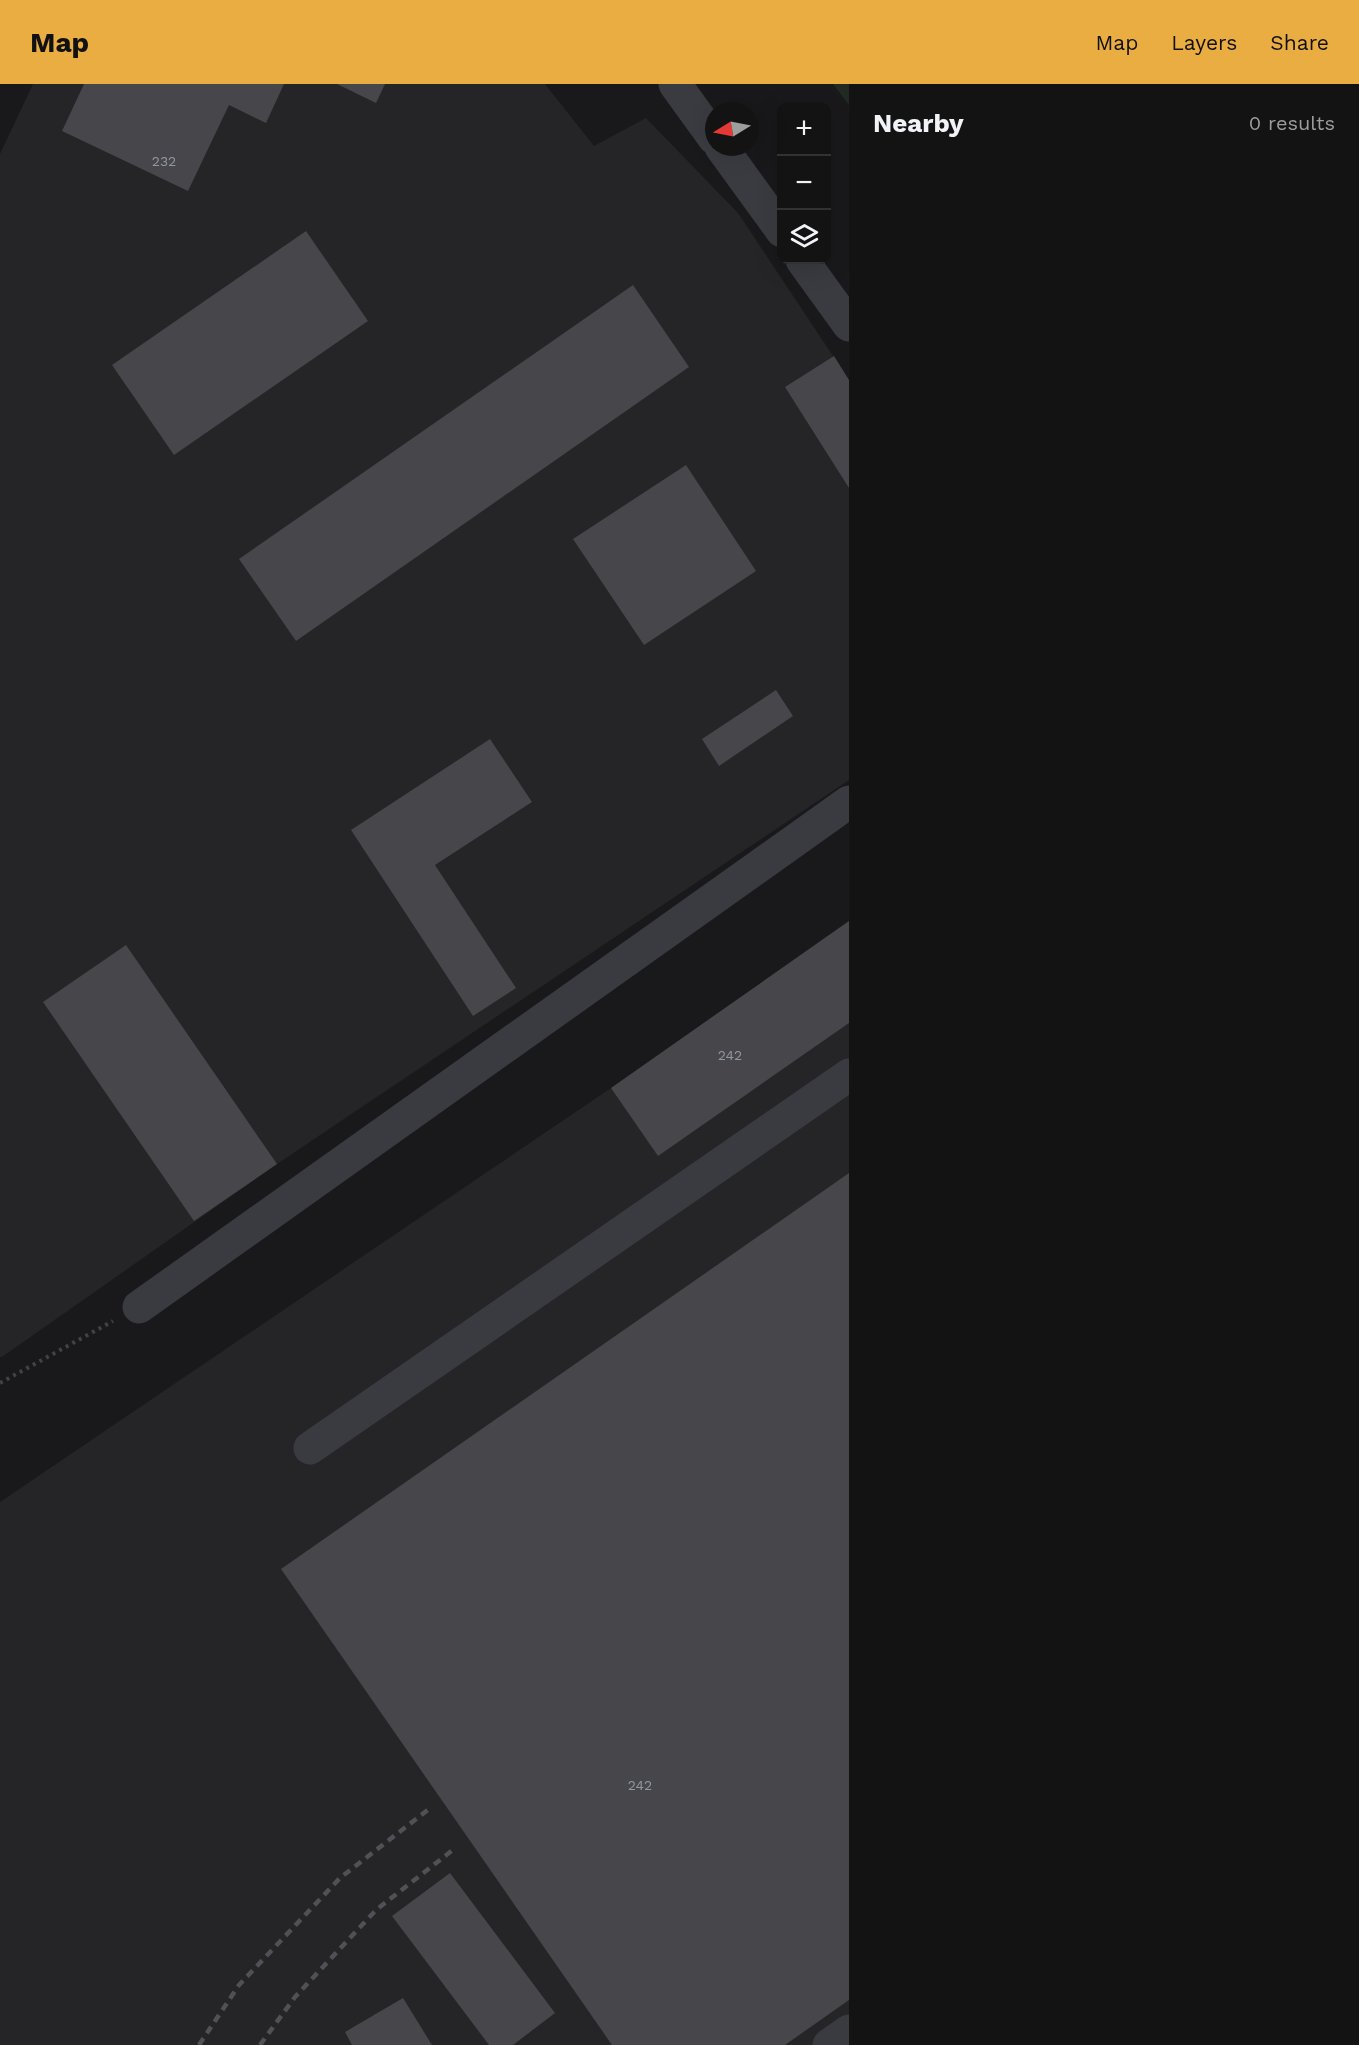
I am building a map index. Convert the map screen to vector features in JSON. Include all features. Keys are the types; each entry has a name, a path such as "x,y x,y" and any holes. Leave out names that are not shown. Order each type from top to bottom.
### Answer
{"lane":[{"path":"675,84 705,126"},
{"path":"728,156 777,224"},
{"path":"805,264 849,325"},
{"path":"139,1307 849,802"},
{"path":"310,1448 849,1075"},
{"path":"829,2045 849,2031"}],"path":[{"path":"0,1383 139,1307"}],"shaded area":[{"path":"33,84 545,84 594,146 646,118 738,213 849,380 849,780 277,1164 0,1357 0,154"},
{"path":"833,84 849,84 849,105"},
{"path":"849,921 849,2045 0,2045 0,1502 611,1088"}],"building":[{"path":"84,84 284,84 266,123 229,105 188,191 62,131"},
{"path":"337,84 385,84 376,103"},
{"path":"306,231 368,321 174,455 112,365"},
{"path":"633,285 689,367 296,641 239,559"},
{"path":"834,356 849,380 849,488 785,387"},
{"path":"686,465 756,571 644,645 573,539"},
{"path":"776,690 793,716 719,766 702,739"},
{"path":"490,739 532,802 435,865 516,988 473,1016 351,830"},
{"path":"849,921 849,1023 658,1156 611,1088"},
{"path":"126,945 277,1164 194,1221 43,1002"},
{"path":"849,1173 849,2000 785,2045 612,2045 281,1569"},
{"path":"450,1873 555,2013 513,2045 489,2045 392,1916"},
{"path":"403,1998 432,2045 352,2045 345,2032"}],"railway":[{"path":"199,2045 239,1985 340,1878 429,1809"},
{"path":"260,2045 295,1997 376,1910 454,1849"}]}
